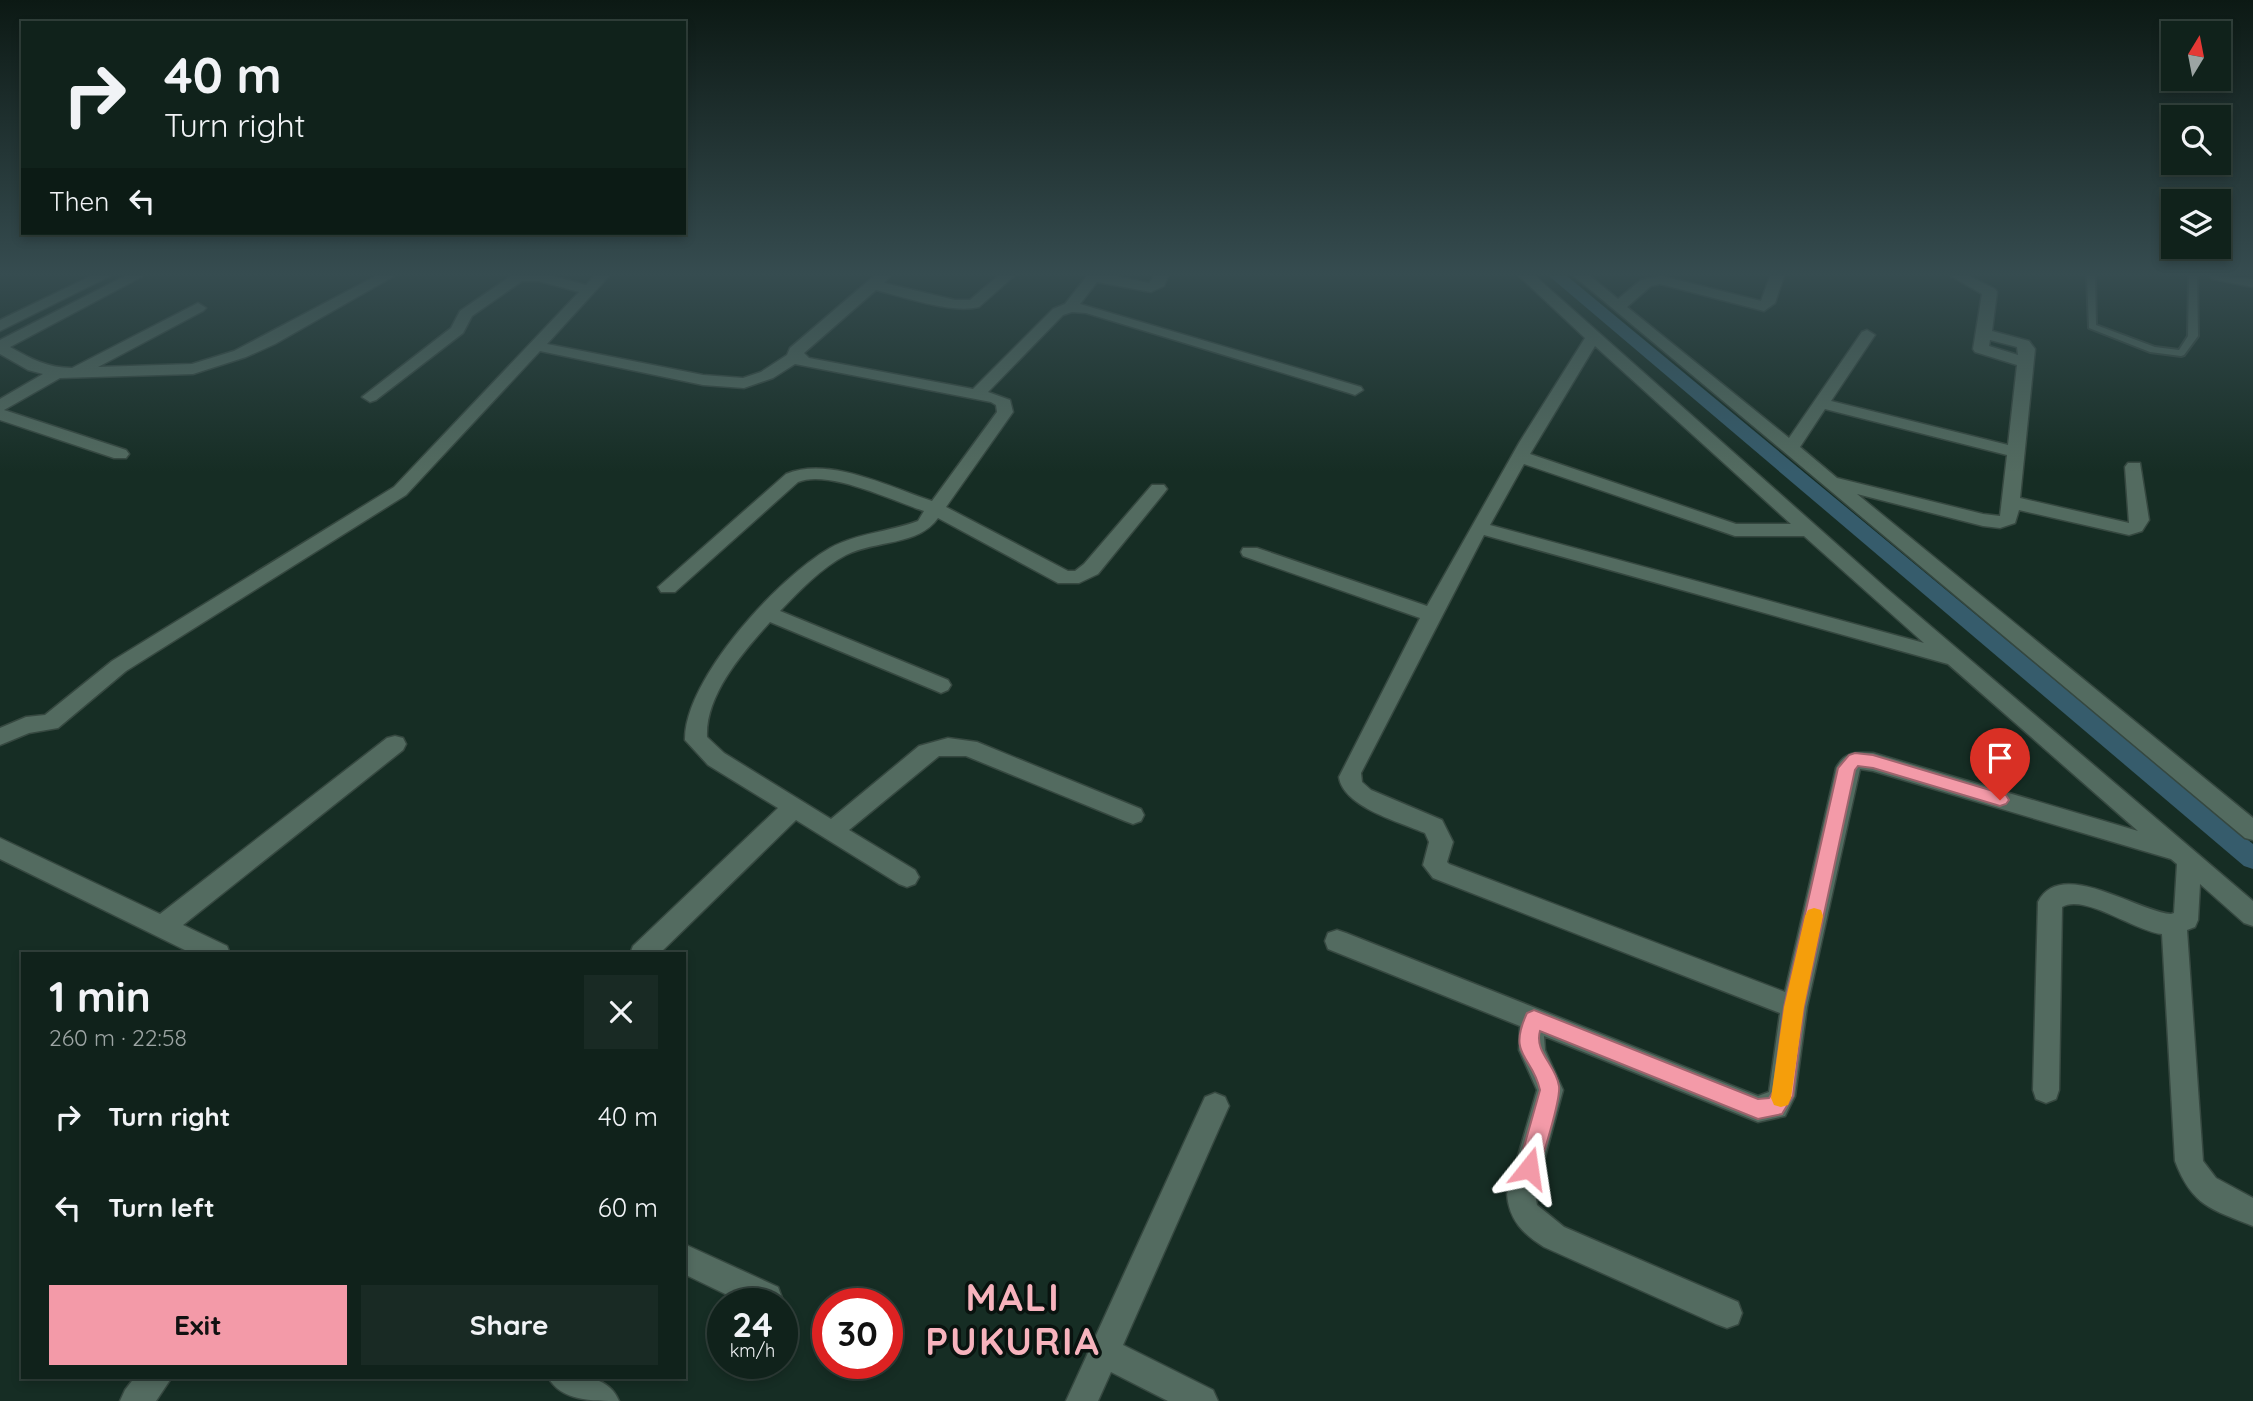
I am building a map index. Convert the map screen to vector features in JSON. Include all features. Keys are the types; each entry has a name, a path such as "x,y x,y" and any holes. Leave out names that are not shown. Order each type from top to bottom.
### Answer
{"street":[{"path":"0,406 130,341"},
{"path":"0,347 34,367 65,373 171,371 216,363 268,341"},
{"path":"370,397 443,341"},
{"path":"0,737 26,725 50,722 119,666 400,491 540,341"},
{"path":"536,346 703,380 744,383 767,375 795,357 796,351 807,341"},
{"path":"978,393 1029,341"},
{"path":"1194,341 1355,390"},
{"path":"1591,341 1520,457 1430,614 1350,773 1353,789 1434,827 1441,842 1435,865 1441,871 1670,962 1794,1007"},
{"path":"1600,341 1809,530 2253,916"},
{"path":"1660,341 2253,831"},
{"path":"1790,449 1863,341"},
{"path":"1829,481 1983,520 2000,522 2009,519 2027,349 2013,341"},
{"path":"795,357 804,362 978,393 1004,403 1005,412 924,525 904,534 867,540 839,551 797,582 733,654 696,720 696,740 716,759 907,877"},
{"path":"1821,403 2016,452"},
{"path":"0,415 120,454"},
{"path":"1520,457 1735,530 1809,530"},
{"path":"2011,502 2129,529 2136,527 2140,520 2134,467"},
{"path":"668,587 792,478 803,473 816,471 830,474 936,509 1065,578 1079,577 1091,569 1158,489"},
{"path":"1480,528 1955,658"},
{"path":"1250,552 1430,614"},
{"path":"766,614 940,685"},
{"path":"162,927 395,744"},
{"path":"832,831 927,752 951,745 969,748 1133,815"},
{"path":"1338,941 1758,1109 1774,1107 1782,1096 1794,1007 1847,768 1855,760 1873,762 2184,856"},
{"path":"644,952 794,807"},
{"path":"0,848 214,952"},
{"path":"2046,1090 2050,902 2064,894 2086,897 2156,923 2174,926 2186,920 2184,856"},
{"path":"2174,926 2189,1161 2193,1177 2211,1193 2253,1212"},
{"path":"1534,1019 1528,1039 1530,1051 1547,1076 1550,1090 1521,1194 1522,1208 1530,1222 1554,1237 1727,1313"},
{"path":"1082,1401 1215,1106"},
{"path":"686,1260 746,1288"},
{"path":"1105,1353 1202,1401"},
{"path":"136,1401 154,1379"},
{"path":"567,1379 603,1401"}],"lane":[{"path":"2130,341 2152,350 2181,353 2189,341"}],"waterway":[{"path":"1635,341 2253,859"}],"slow traffic":[{"path":"1781,1098 1794,1007 1814,916"}],"district":[{"name":"MALI PUKURIA","path":"1013,1320"}],"route":[{"path":"1529,1168 1550,1090 1547,1076 1530,1051 1528,1039 1534,1019 1758,1109 1774,1107 1782,1096 1794,1007 1847,768 1855,760 1873,762 2000,800"}]}
